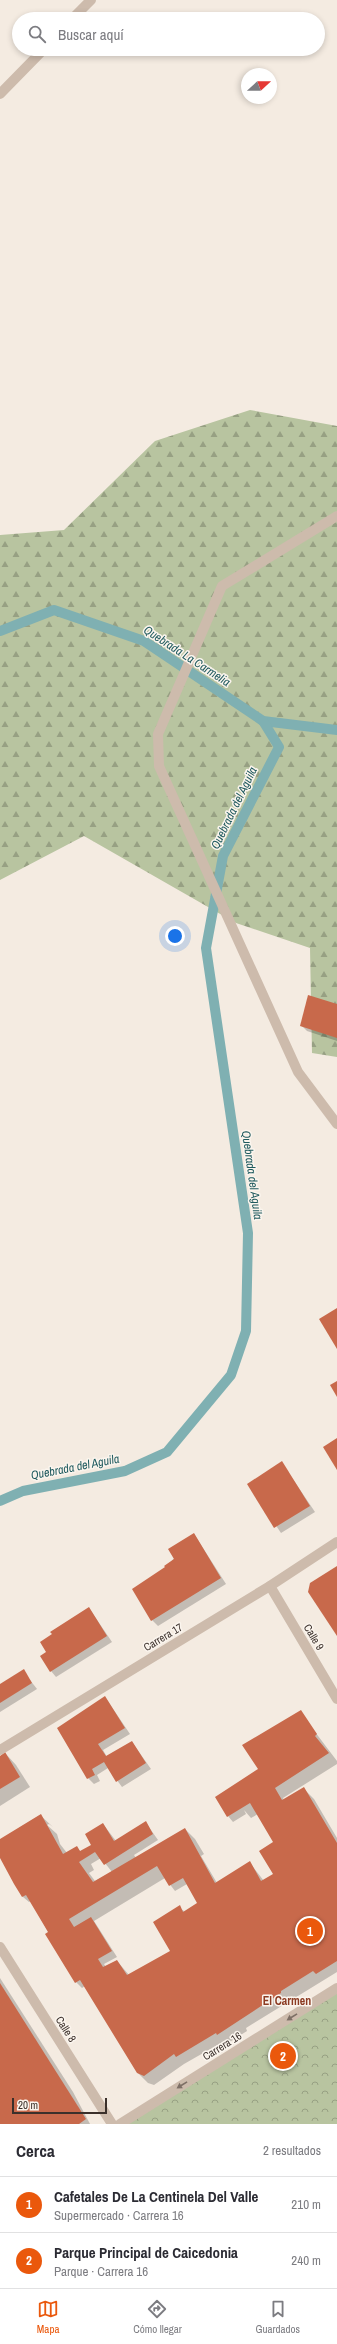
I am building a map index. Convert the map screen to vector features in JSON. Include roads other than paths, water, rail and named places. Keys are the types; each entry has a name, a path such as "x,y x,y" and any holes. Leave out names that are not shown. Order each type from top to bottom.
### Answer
{"street":[{"path":"79,12 91,0"},
{"path":"0,94 37,56"},
{"path":"337,516 222,586 158,734 159,766 298,1072 337,1124"},
{"name":"Carrera 17","path":"0,1750 270,1586 337,1542"},
{"name":"Calle 9","path":"270,1586 337,1699"},
{"name":"Calle 8","path":"0,1948 112,2124"},
{"name":"Carrera 16","path":"120,2124 337,1988"}],"waterway":[{"name":"Quebrada La Carmelia","path":"0,631 54,610 144,641 263,721 337,730"},
{"name":"Quebrada del Aguila","path":"0,1501 23,1491 125,1471 167,1452 231,1375 246,1331 248,1233 206,948 223,856 279,747 263,721"}],"place":[{"name":"Cafetales De La Centinela Del Valle","path":"310,1931"},
{"name":"Parque Principal de Caicedonia","path":"283,2056"}],"district":[{"name":"El Carmen","path":"287,2001"}]}
